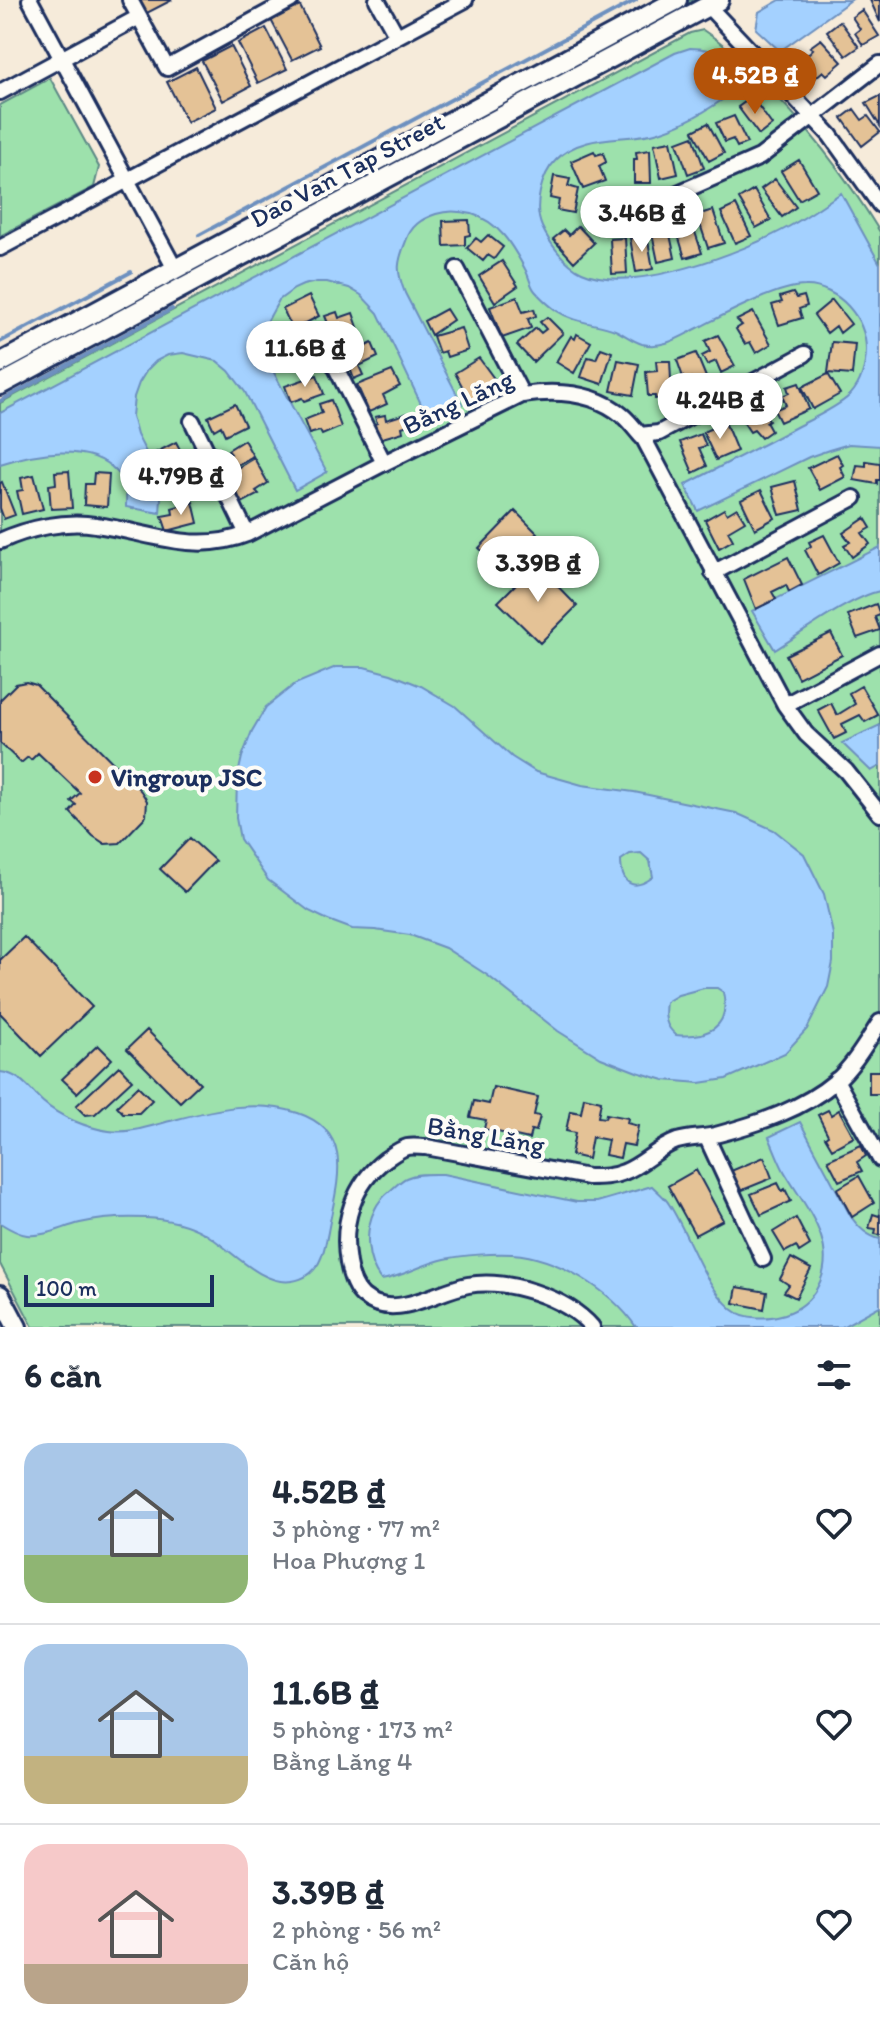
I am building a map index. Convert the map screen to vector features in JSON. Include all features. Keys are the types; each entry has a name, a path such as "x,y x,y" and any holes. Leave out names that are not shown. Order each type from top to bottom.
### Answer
{"main road":[{"name":"Dao Van Tap Street","path":"0,363 677,0"},
{"name":"Dao Van Tap Street","path":"0,385 714,3"},
{"path":"0,1295 17,1327"}],"street":[{"path":"130,0 167,68 291,0"},
{"path":"377,0 397,36"},
{"path":"0,248 465,0"},
{"path":"37,2 62,59 175,269"},
{"path":"714,3 830,135 880,205"},
{"path":"0,92 139,17"},
{"path":"603,209 651,205 760,157 880,64"},
{"path":"457,269 522,395"},
{"path":"325,346 384,463"},
{"path":"640,435 659,433 805,354"},
{"name":"Bằng Lăng","path":"0,541 38,529 92,524 170,541 198,544 230,541 522,395 547,392 577,394 607,405 624,417 640,435 785,705 806,734 846,771 880,814"},
{"path":"192,421 247,534"},
{"path":"649,450 659,433"},
{"path":"713,573 854,498"},
{"path":"785,705 880,654"},
{"name":"Bằng Lăng","path":"592,1327 560,1303 527,1290 496,1284 470,1284 401,1306 381,1306 361,1295 351,1276 347,1255 349,1214 354,1197 378,1166 406,1147 426,1147 588,1177 626,1171 675,1142 692,1137 707,1138 757,1124 790,1109 836,1080 855,1060 880,1022"},
{"path":"836,1080 880,1159"},
{"path":"707,1138 763,1259"}],"green space":[{"path":"690,0 707,0 0,379 0,369"},
{"path":"703,30 739,58 809,132 880,232 880,1324 875,1327 33,1327 0,1264 0,403 690,33"},
{"path":"50,78 99,167 94,187 0,236 0,105"}],"water":[{"path":"780,0 851,0 780,51 756,29 759,12"},
{"path":"690,48 709,50 723,56 748,80 706,110 671,128 646,135 592,141 567,151 551,166 543,183 538,210 542,227 559,253 582,272 604,278 630,278 688,267 745,247 790,226 841,193 880,264 880,446 849,444 809,457 698,511 685,485 826,412 854,391 862,374 866,344 859,321 852,311 839,298 823,289 793,287 751,302 671,341 657,345 642,344 615,330 557,311 535,291 515,251 497,229 472,214 450,211 431,216 414,227 401,255 399,272 405,293 462,404 429,421 378,313 361,295 349,288 317,282 294,289 279,300 268,320 263,352 327,472 295,490 245,392 229,371 217,361 183,353 156,361 139,383 134,397 132,416 137,435 162,483 160,513 126,507 124,480 105,462 91,456 61,452 0,464 0,413 675,53"},
{"path":"880,547 880,591 841,608 775,650 752,611"},
{"path":"336,667 364,667 391,674 421,686 455,706 512,757 536,772 582,785 634,792 736,813 774,830 804,854 824,894 833,934 833,962 828,987 807,1029 785,1053 726,1079 700,1083 664,1080 601,1058 558,1031 487,975 445,948 410,935 352,929 309,911 268,880 240,839 236,818 237,779 252,731 266,707 295,684","holes":["641,853 650,861 653,877 634,885 623,875 621,860 630,854","717,988 723,992 725,1004 720,1022 698,1035 676,1035 666,1020 666,1002 678,995"]},
{"path":"880,725 880,766 871,771 842,743"},
{"path":"0,1072 19,1079 43,1102 66,1117 101,1130 134,1130 205,1112 252,1106 283,1109 317,1122 336,1147 338,1163 335,1197 319,1263 301,1279 280,1281 269,1278 204,1233 161,1219 96,1220 34,1235 3,1225 0,1223"},
{"path":"800,1122 853,1219 867,1233 880,1239 880,1306 842,1327 636,1327 598,1288 547,1261 529,1256 478,1255 445,1259 381,1280 372,1264 368,1246 371,1218 386,1194 410,1176 443,1174 577,1202 597,1202 652,1186 667,1201 712,1286 732,1309 757,1318 785,1314 804,1304 814,1293 823,1272 825,1256 817,1226 784,1171 769,1137"}],"building":[{"path":"137,0 172,0 145,14"},
{"path":"870,0 880,0 880,22"},
{"path":"300,6 320,46 292,60 271,20"},
{"path":"862,10 879,36 863,45 855,33 860,29 852,17"},
{"path":"840,21 859,47 846,56 827,31"},
{"path":"266,28 287,69 258,83 238,43"},
{"path":"821,39 842,62 827,75 823,71 807,85 785,60 797,49 804,58 813,49 810,47"},
{"path":"231,46 251,86 223,101 202,61"},
{"path":"196,67 216,108 187,122 167,82"},
{"path":"880,96 880,126 866,103"},
{"path":"752,97 772,125 759,135 738,107"},
{"path":"854,109 862,120 868,116 880,132 862,146 842,118"},
{"path":"734,116 747,143 737,147 733,139 725,142 716,123"},
{"path":"708,123 724,153 709,161 693,131"},
{"path":"693,136 704,168 688,174 677,142"},
{"path":"671,141 678,174 661,178 654,144"},
{"path":"650,150 651,183 634,183 636,152"},
{"path":"594,151 596,155 603,153 606,162 599,166 605,181 583,189 571,161"},
{"path":"799,160 817,190 799,200 781,171"},
{"path":"554,176 570,179 568,186 578,189 573,213 557,210 559,200 550,198"},
{"path":"775,179 796,207 782,217 761,189"},
{"path":"754,190 771,220 756,228 739,199"},
{"path":"736,205 751,236 735,243 721,212"},
{"path":"713,210 724,243 708,248 697,215"},
{"path":"469,220 470,235 465,236 465,245 444,246 443,221"},
{"path":"691,220 702,253 685,258 675,225"},
{"path":"668,225 675,258 658,262 651,228"},
{"path":"578,226 594,243 574,262 553,239 564,230 569,235"},
{"path":"488,235 503,247 494,259 488,255 483,261 467,248 476,238 481,242"},
{"path":"647,235 653,269 636,272 630,238"},
{"path":"625,238 627,273 612,274 610,239"},
{"path":"502,261 518,286 495,302 479,276"},
{"path":"793,293 796,298 804,296 807,306 799,309 802,318 779,325 772,305 782,302 780,297"},
{"path":"309,296 319,316 293,330 283,309"},
{"path":"517,297 523,312 534,309 536,316 528,319 531,328 502,338 490,307"},
{"path":"832,300 851,324 840,333 836,326 827,333 814,315"},
{"path":"446,309 453,320 431,335 424,321"},
{"path":"337,312 339,318 353,313 360,333 348,338 346,335 340,337 341,341 336,343 325,316"},
{"path":"753,312 771,344 756,353 750,342 745,344 736,329 742,325 737,320"},
{"path":"547,317 563,333 533,362 517,345 536,328 541,333 546,329 540,322"},
{"path":"461,328 468,350 447,357 445,351 439,353 433,336"},
{"path":"270,330 285,330 285,337 295,338 294,361 280,360 280,352 269,351"},
{"path":"577,334 591,342 574,373 556,362 571,336 575,339"},
{"path":"718,335 735,366 721,373 716,361 707,365 702,356 710,352 705,341"},
{"path":"832,342 855,344 852,375 828,373"},
{"path":"372,343 378,357 359,366 363,375 354,379 351,371 346,373 340,359"},
{"path":"601,348 612,352 602,384 581,377 588,357 596,359"},
{"path":"696,353 708,382 694,386 691,378 684,380 677,360"},
{"path":"479,358 498,384 468,402 455,373"},
{"path":"618,360 639,364 633,395 611,391"},
{"path":"656,361 670,361 672,398 655,399 655,396 648,396 646,372 657,371"},
{"path":"392,371 400,386 383,395 387,404 369,412 357,385"},
{"path":"828,374 840,394 813,409 802,387"},
{"path":"317,375 324,394 291,402 285,386"},
{"path":"799,383 809,409 780,422 774,410 786,405 782,396 789,393 787,387"},
{"path":"331,400 341,427 322,435 320,431 309,434 304,420 322,413 319,404"},
{"path":"756,401 769,420 766,422 771,431 761,438 754,430 750,432 738,414"},
{"path":"235,404 245,425 225,435 221,426 214,430 208,417"},
{"path":"408,413 411,424 402,427 403,432 379,439 375,417 385,415 386,420"},
{"path":"725,422 737,451 716,460 703,432"},
{"path":"701,434 706,446 699,448 707,466 693,473 680,442"},
{"path":"244,440 253,456 223,473 216,462 231,454 228,450"},
{"path":"176,442 185,459 159,472 151,455"},
{"path":"837,454 845,477 820,490 808,468"},
{"path":"254,458 268,483 256,491 259,494 240,504 224,476"},
{"path":"866,461 880,463 880,480 877,484 854,480 857,465 866,466"},
{"path":"69,471 72,508 51,509 49,485 56,484 55,472"},
{"path":"94,473 109,474 107,507 84,505 85,484 93,484"},
{"path":"34,475 43,509 22,514 17,491 23,490 21,478"},
{"path":"795,481 802,510 780,515 772,487"},
{"path":"2,482 15,515 4,519 0,508"},
{"path":"761,490 775,518 755,529 741,500"},
{"path":"193,502 198,523 167,531 162,516 173,514 172,508"},
{"path":"737,508 745,521 728,531 733,540 719,548 705,520 724,509 727,514"},
{"path":"515,511 537,533 501,569 479,548"},
{"path":"865,518 871,528 862,533 870,544 852,557 844,545 850,542 843,533"},
{"path":"824,535 839,563 818,575 805,550 811,546 809,542"},
{"path":"788,557 802,585 789,592 786,585 772,592 776,599 756,609 744,579"},
{"path":"536,564 577,606 540,643 498,602"},
{"path":"876,604 880,615 875,617 880,630 857,638 848,615"},
{"path":"831,633 842,655 798,678 786,655"},
{"name":"Vingroup JSC","path":"26,682 36,685 141,791 147,801 146,816 120,843 105,844 70,812 76,805 71,801 80,793 38,753 31,760 28,757 21,763 0,743 0,700 16,684"},
{"path":"861,686 878,715 865,722 860,715 842,724 846,733 834,739 818,710 831,703 837,715 855,704 849,693"},
{"path":"190,838 215,861 185,892 160,869"},
{"path":"24,937 92,1007 41,1056 0,1013 0,960"},
{"path":"147,1030 200,1083 180,1102 127,1049"},
{"path":"98,1045 112,1059 77,1093 62,1079"},
{"path":"119,1066 132,1080 95,1114 85,1115 76,1106"},
{"path":"869,1071 880,1071 880,1094 869,1094"},
{"path":"138,1086 152,1100 139,1113 123,1113 117,1106"},
{"path":"493,1087 538,1097 534,1115 540,1116 536,1131 531,1130 529,1139 484,1129 486,1120 470,1117 474,1101 489,1104"},
{"path":"584,1097 601,1101 598,1117 605,1118 606,1114 628,1118 627,1123 638,1126 634,1146 623,1144 620,1158 605,1155 608,1140 592,1137 588,1159 571,1155 575,1133 566,1131 570,1111 581,1113"},
{"path":"828,1110 831,1115 839,1110 854,1137 832,1149 818,1115"},
{"path":"861,1145 866,1156 857,1162 862,1171 839,1181 828,1160"},
{"path":"764,1157 772,1178 740,1191 731,1171"},
{"path":"696,1170 723,1220 695,1235 668,1186"},
{"path":"859,1176 874,1203 852,1217 837,1189"},
{"path":"778,1183 791,1201 761,1215 751,1194"},
{"path":"873,1214 880,1214 880,1235 875,1234 876,1229 869,1228"},
{"path":"796,1218 810,1245 799,1252 796,1246 785,1252 773,1232"},
{"path":"791,1258 811,1269 796,1298 784,1292 789,1285 780,1279"},
{"path":"737,1287 767,1292 764,1309 734,1303"}],"waterway":[{"path":"199,235 636,0"},
{"path":"0,342 131,272"},
{"path":"0,401 172,309"}],"place":[{"name":"Vingroup JSC","path":"95,777"}]}
